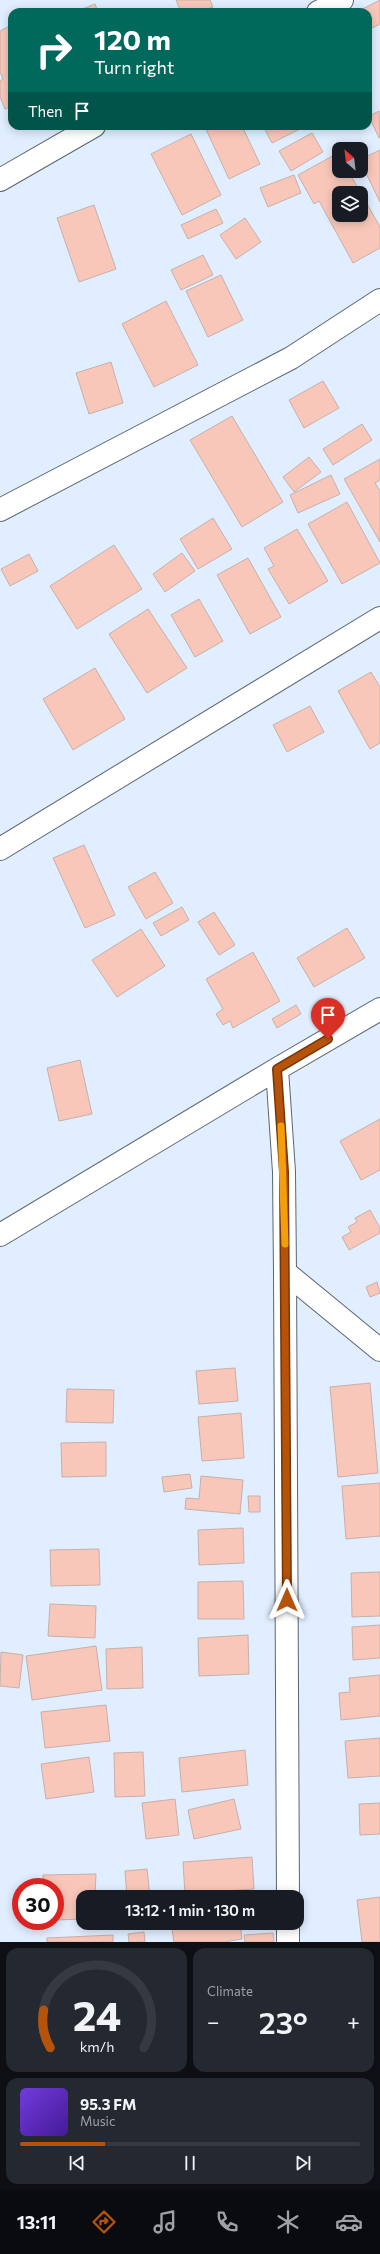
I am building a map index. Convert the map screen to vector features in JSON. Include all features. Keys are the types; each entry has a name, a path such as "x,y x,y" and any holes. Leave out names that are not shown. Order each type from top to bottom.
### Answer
{"street":[{"path":"326,8 342,0"},
{"path":"0,180 87,130"},
{"path":"0,510 291,358 380,300"},
{"path":"0,849 380,618"},
{"path":"0,1235 380,1009"},
{"path":"277,1069 284,1172 288,1890"},
{"path":"285,1272 380,1350"},
{"path":"288,1930 288,1942"}],"building":[{"path":"176,0 210,0 213,7 210,8 179,8"},
{"path":"380,0 380,24 372,28 372,8 365,8"},
{"path":"95,4 96,8 85,8"},
{"path":"8,27 8,108 5,109 0,97 0,81 3,79 0,72 0,31"},
{"path":"379,111 380,138 372,123 372,114"},
{"path":"206,130 244,130 260,164 229,179"},
{"path":"265,130 298,130 272,143"},
{"path":"312,133 323,152 291,171 279,151"},
{"path":"191,134 221,195 182,215 151,154"},
{"path":"380,150 380,202 368,177 368,156"},
{"path":"332,156 332,178 352,178 357,186 332,186 332,222 368,222 368,206 380,227 380,248 353,263 319,201 314,204 298,175"},
{"path":"294,175 301,193 268,207 260,188"},
{"path":"94,205 116,269 79,282 57,218"},
{"path":"216,209 223,223 188,239 181,225"},
{"path":"245,218 261,242 236,259 220,235"},
{"path":"203,255 213,275 181,290 171,270"},
{"path":"221,275 243,320 208,337 186,291"},
{"path":"166,301 198,365 154,387 122,324"},
{"path":"111,362 123,403 89,414 76,373"},
{"path":"323,381 339,408 304,428 289,400"},
{"path":"232,416 283,502 242,527 190,440"},
{"path":"362,424 372,440 333,465 323,449"},
{"path":"309,457 321,472 294,492 283,477"},
{"path":"380,459 380,480 375,483 380,491 380,542 344,479"},
{"path":"331,475 340,494 298,513 290,495"},
{"path":"347,502 380,563 342,584 308,524"},
{"path":"213,518 232,549 198,569 180,539"},
{"path":"297,529 328,581 289,604 268,569 274,566 264,548"},
{"path":"114,545 142,589 77,629 50,586"},
{"path":"182,553 195,571 165,592 153,574"},
{"path":"29,554 38,571 10,586 1,569"},
{"path":"248,558 281,617 250,634 217,575"},
{"path":"199,599 223,641 195,657 171,615"},
{"path":"148,609 187,668 147,693 109,634"},
{"path":"95,668 125,719 73,750 43,699"},
{"path":"371,672 380,687 380,743 370,749 338,691"},
{"path":"310,706 324,732 287,752 273,725"},
{"path":"84,845 115,915 85,928 53,858"},
{"path":"155,872 173,903 146,919 128,887"},
{"path":"182,907 189,920 161,936 153,923"},
{"path":"214,912 235,945 219,955 198,922"},
{"path":"347,928 365,958 314,987 297,958"},
{"path":"141,929 165,966 117,997 92,960"},
{"path":"253,952 280,1001 233,1028 230,1021 223,1025 216,1014 223,1009 206,979"},
{"path":"296,1005 301,1014 277,1028 272,1019"},
{"path":"80,1060 92,1114 59,1121 47,1068"},
{"path":"380,1119 380,1170 361,1180 340,1141"},
{"path":"370,1210 380,1228 380,1233 349,1250 342,1237 351,1232 348,1227 357,1222 355,1218"},
{"path":"377,1282 380,1293 370,1297 366,1287"},
{"path":"235,1368 238,1401 199,1404 196,1371"},
{"path":"370,1383 378,1473 338,1477 330,1387"},
{"path":"67,1389 114,1390 113,1423 66,1422"},
{"path":"241,1413 244,1458 202,1461 198,1417"},
{"path":"106,1442 106,1476 62,1477 61,1443"},
{"path":"190,1474 192,1488 164,1492 162,1477"},
{"path":"201,1476 243,1480 240,1514 185,1509 186,1498 199,1499"},
{"path":"380,1483 380,1536 346,1539 342,1486"},
{"path":"248,1496 260,1496 260,1512 249,1512"},
{"path":"243,1528 244,1563 199,1565 198,1530"},
{"path":"99,1549 100,1585 51,1586 50,1550"},
{"path":"380,1572 380,1616 352,1617 351,1573"},
{"path":"243,1581 244,1619 198,1619 198,1582"},
{"path":"50,1604 96,1606 95,1638 48,1636"},
{"path":"380,1625 380,1658 353,1660 352,1627"},
{"path":"248,1635 249,1674 199,1676 198,1638"},
{"path":"96,1646 102,1690 32,1700 26,1656"},
{"path":"142,1647 143,1688 107,1689 106,1649"},
{"path":"1,1652 23,1655 19,1688 0,1686"},
{"path":"380,1675 380,1716 341,1720 339,1693 350,1692 349,1678"},
{"path":"106,1705 110,1741 45,1748 41,1712"},
{"path":"380,1738 380,1776 348,1778 345,1741"},
{"path":"245,1750 248,1785 182,1792 179,1758"},
{"path":"143,1752 145,1796 115,1797 114,1753"},
{"path":"89,1757 94,1792 46,1799 41,1764"},
{"path":"175,1799 179,1835 146,1839 142,1803"},
{"path":"234,1799 241,1829 194,1839 188,1810"},
{"path":"380,1803 380,1834 360,1835 359,1804"},
{"path":"252,1857 254,1889 185,1890 183,1862"},
{"path":"147,1869 149,1890 126,1890 125,1871"},
{"path":"96,1874 95,1890 76,1890 76,1919 64,1920 64,1878 43,1878 43,1875"},
{"path":"380,1897 380,1942 362,1942 357,1900"},
{"path":"172,1930 241,1930 242,1939 224,1942 174,1942"},
{"path":"144,1932 145,1942 129,1942 128,1934"},
{"path":"273,1933 274,1942 245,1942 244,1935"},
{"path":"113,1935 113,1942 47,1942 47,1938"}],"slow traffic":[{"path":"281,1126 284,1172 285,1244"}],"route":[{"path":"287,1600 284,1172 277,1069 328,1039"}]}
